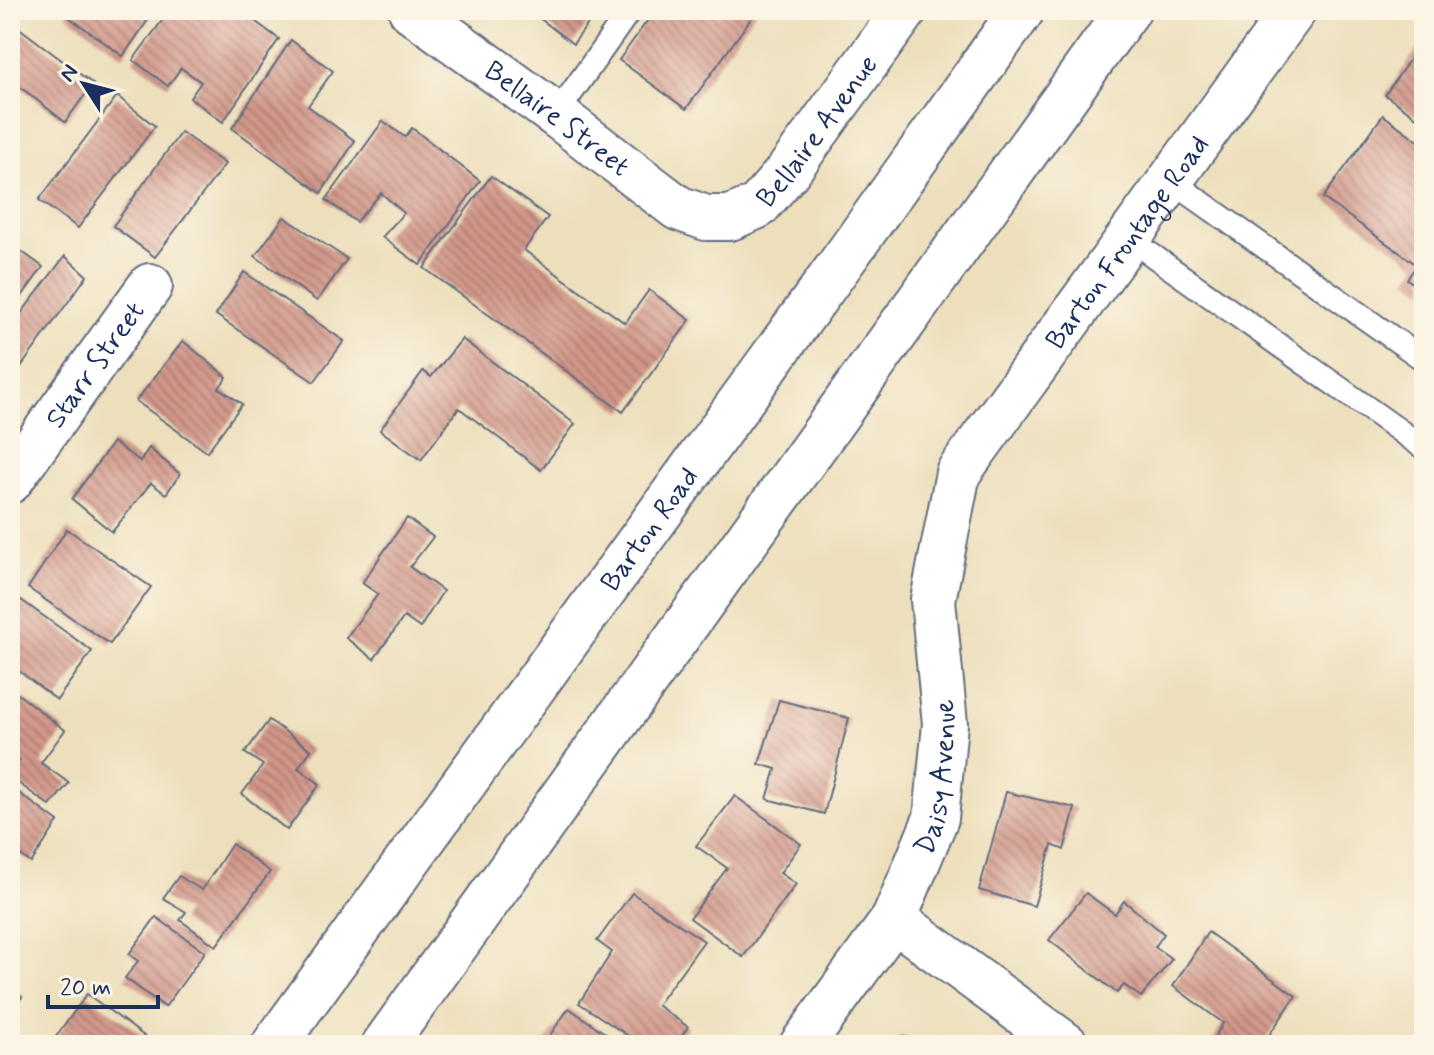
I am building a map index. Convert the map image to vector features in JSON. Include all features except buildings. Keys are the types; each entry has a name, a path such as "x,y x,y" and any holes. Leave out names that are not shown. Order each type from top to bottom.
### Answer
{"main road":[{"name":"Bellaire Street","path":"411,10 678,208 706,218"},
{"name":"Bellaire Avenue","path":"706,218 730,218 758,206 788,171 905,10"},
{"name":"Barton Road","path":"274,1045 1022,10"},
{"path":"384,1045 1128,10"},
{"name":"Barton Frontage Road","path":"958,473 1294,10"},
{"name":"Starr Street","path":"16,460 150,286"},
{"name":"Daisy Avenue","path":"802,1045 894,919 936,818 945,724 933,600 958,473"},
{"path":"894,919 1066,1045"}],"lane":[{"path":"556,115 630,10"},
{"path":"1170,180 1424,360"},
{"path":"1128,238 1424,448"}]}
